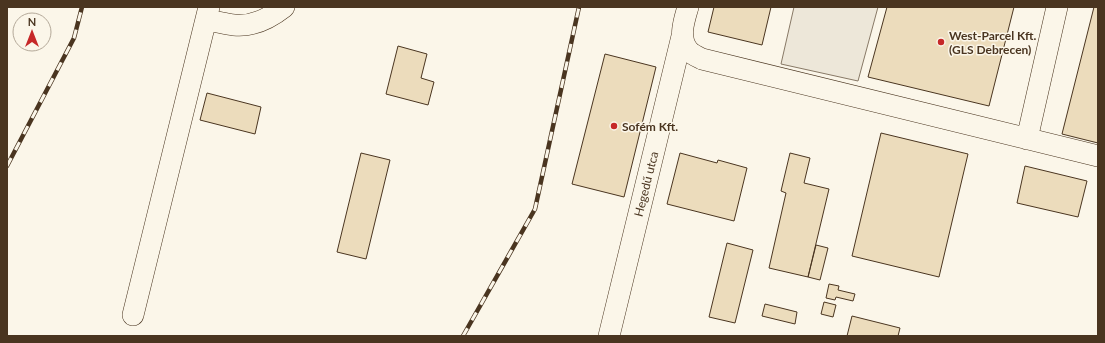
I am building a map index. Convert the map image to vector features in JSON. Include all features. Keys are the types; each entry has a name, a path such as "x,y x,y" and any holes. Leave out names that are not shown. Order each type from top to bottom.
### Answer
{"lane":[{"path":"133,315 207,13 234,25 252,24 274,15 284,7"},
{"name":"Hegedű utca","path":"688,7 683,28 683,41 689,51 702,59 1027,138"},
{"path":"1058,7 1027,138 1098,156"},
{"name":"Hegedű utca","path":"609,336 683,32"}],"shaded area":[{"path":"794,7 878,7 858,81 781,64"}],"building":[{"path":"714,7 771,7 762,45 708,32"},
{"name":"West-Parcel Kft. (GLS Debrecen)","path":"887,7 1014,7 989,106 868,77"},
{"path":"1094,7 1098,7 1098,143 1062,134"},
{"path":"398,46 427,54 421,78 434,82 428,105 386,94"},
{"name":"Sofém Kft.","path":"605,54 656,67 624,197 572,184"},
{"path":"207,93 261,107 255,134 200,120"},
{"path":"881,133 968,154 939,277 852,256"},
{"path":"361,153 390,160 366,259 337,252"},
{"path":"680,153 717,163 718,160 747,168 734,221 667,204"},
{"path":"790,153 810,158 804,183 829,189 808,277 769,268 786,193 781,191"},
{"path":"1025,166 1087,181 1078,217 1017,203"},
{"path":"727,243 753,250 735,323 709,317"},
{"path":"816,245 828,248 820,280 808,277"},
{"path":"829,284 839,286 838,290 855,294 853,301 836,297 835,300 826,298"},
{"path":"824,302 836,305 833,317 821,314"},
{"path":"765,304 797,312 795,324 762,316"},
{"path":"852,316 900,328 898,336 847,336"}],"railway":[{"path":"7,166 74,38 82,7"},
{"path":"463,336 535,209 579,7"}],"place":[{"name":"West-Parcel Kft. (GLS Debrecen)","path":"941,42"},
{"name":"Sofém Kft.","path":"614,126"}]}
